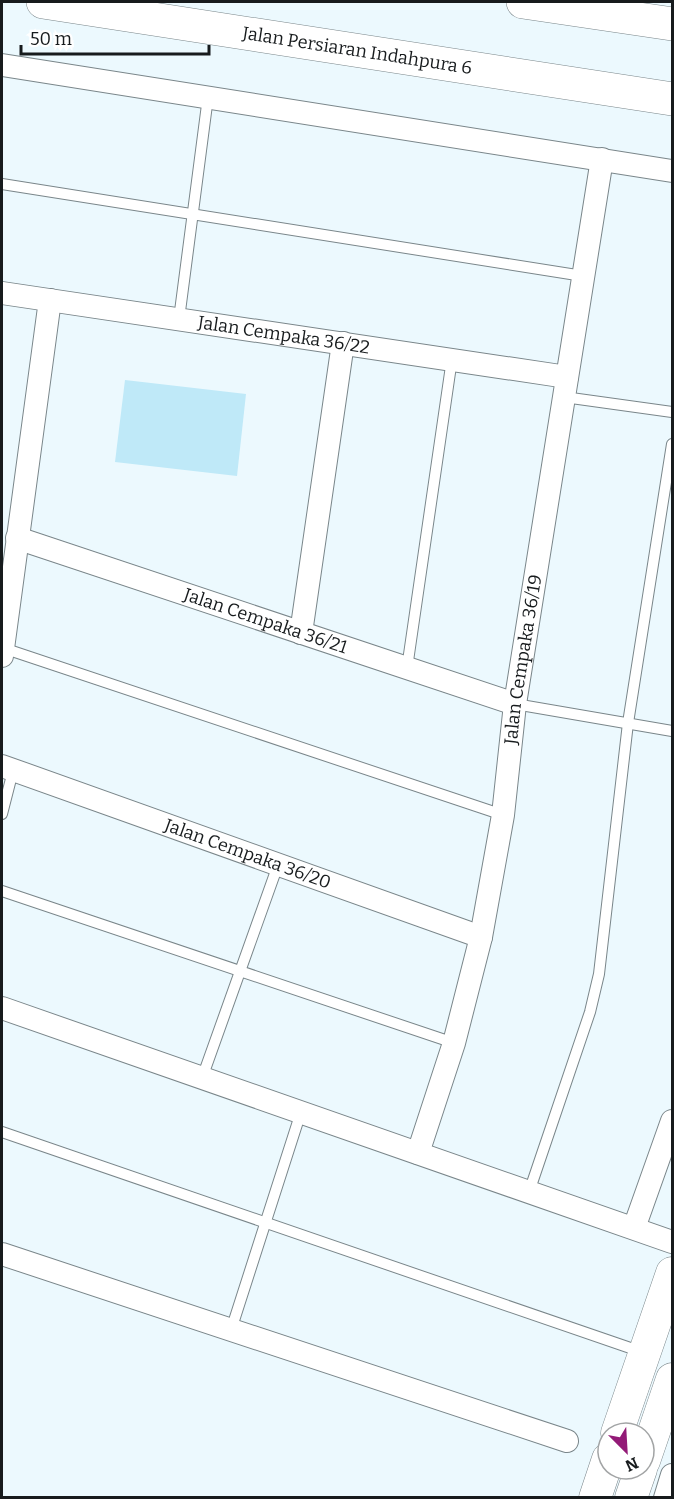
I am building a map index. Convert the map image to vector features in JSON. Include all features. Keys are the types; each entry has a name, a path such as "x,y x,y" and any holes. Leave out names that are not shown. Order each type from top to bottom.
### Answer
{"main road":[{"name":"Jalan Persiaran Indahpura 6","path":"43,2 672,99"},
{"path":"523,2 672,24"}],"street":[{"path":"2,65 672,171"},
{"name":"Jalan Cempaka 36/19","path":"418,1153 454,1043 482,937 503,815 515,704 602,159"},
{"name":"Jalan Cempaka 36/22","path":"2,293 452,359 565,387"},
{"path":"2,652 50,300"},
{"path":"301,633 343,344"},
{"name":"Jalan Cempaka 36/21","path":"17,538 515,704"},
{"name":"Jalan Cempaka 36/20","path":"7,768 482,937"},
{"path":"2,1008 672,1242"},
{"path":"634,1228 672,1121"},
{"path":"2,1254 567,1441"},
{"path":"621,1421 672,1273"},
{"path":"656,1426 672,1379"},
{"path":"665,1497 672,1475"},
{"path":"595,1497 600,1481"},
{"path":"631,1497 637,1481"}],"lane":[{"path":"179,319 208,97"},
{"path":"2,184 583,276"},
{"path":"407,668 452,359"},
{"path":"565,387 672,412"},
{"path":"529,1192 590,1012 597,984 628,723 672,444"},
{"path":"2,652 503,815"},
{"path":"515,704 672,731"},
{"path":"2,814 7,768"},
{"path":"202,1078 278,865"},
{"path":"2,891 454,1043"},
{"path":"231,1330 301,1112"},
{"path":"2,1132 644,1352"}],"shaded area":[{"path":"125,380 246,394 237,476 115,462"}]}
